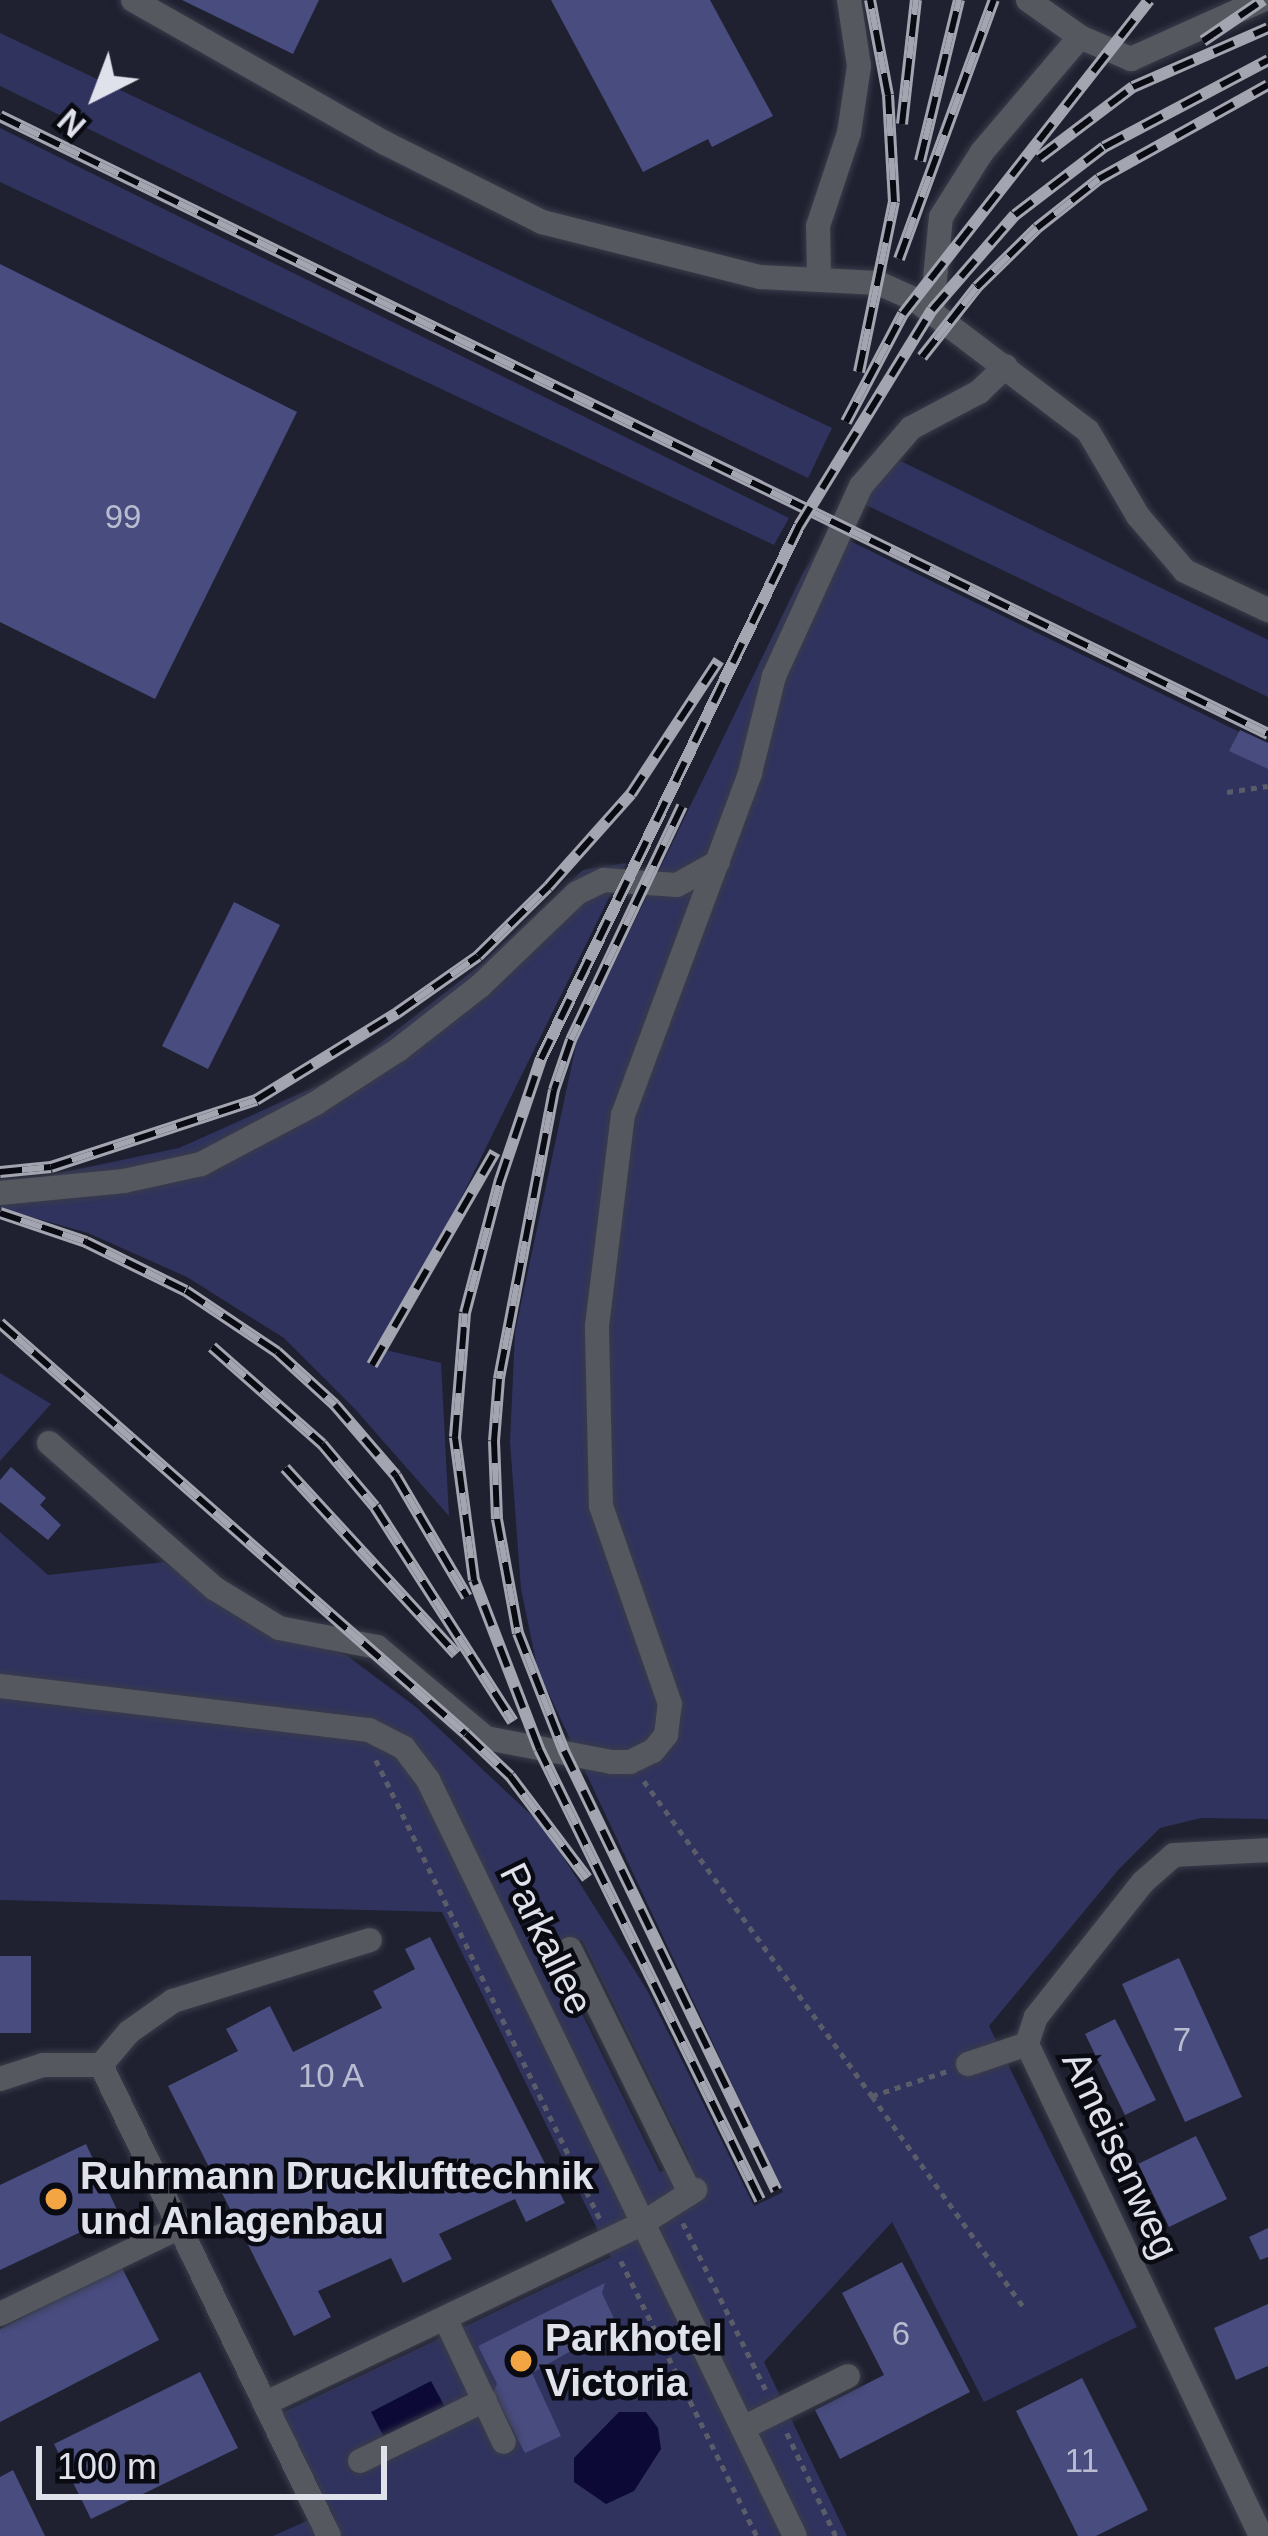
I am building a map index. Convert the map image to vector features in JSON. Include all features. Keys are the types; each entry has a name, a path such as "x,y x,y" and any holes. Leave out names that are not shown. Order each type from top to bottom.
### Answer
{"street":[{"path":"134,0 386,143 542,222 760,277 819,276 890,287 932,310 1088,431 1138,516 1185,571 1268,610"},
{"path":"819,276 818,226 850,133 860,66 849,0"},
{"path":"1028,0 1080,37 1131,59 1262,0"},
{"path":"932,310 940,217 982,152 1080,37"},
{"path":"49,1443 214,1588 279,1628 377,1647 486,1738 630,1762 653,1751 666,1735 670,1705 601,1506 597,1326 623,1115 750,773 774,676 861,485 911,428 979,392 1006,366"},
{"path":"0,1193 124,1181 201,1164 316,1102 398,1050 480,986 577,893 604,880 677,885 718,862"},
{"name":"Parkallee","path":"0,1686 369,1730 404,1748 428,1780 795,2536"},
{"name":"Ameisenweg","path":"1261,2536 1027,2044 1036,2017 1143,1882 1174,1855 1268,1850"},
{"path":"0,2079 43,2066 101,2065 128,2032 173,2000 370,1940"},
{"path":"266,2403 643,2223 687,2196 571,1949"},
{"path":"968,2064 1027,2044"},
{"path":"101,2065 328,2536"},
{"path":"0,2314 180,2227"},
{"path":"446,2318 504,2442"},
{"path":"743,2428 848,2376"},
{"path":"360,2461 484,2400"}],"path":[{"path":"1226,792 1268,786"},
{"path":"371,1749 757,2536"},
{"path":"630,1762 1024,2309"},
{"path":"872,2096 968,2064"},
{"path":"687,2196 777,2412 836,2536"}],"shaded area":[{"path":"0,33 832,428 808,478 0,86"},
{"path":"0,128 789,518 774,545 0,182"},
{"path":"878,450 1268,640 1268,697 864,504 848,540 1268,746 1268,1819 1201,1818 1160,1828 1119,1869 989,2026 1137,2327 984,2402 892,2222 764,2362 847,2536 273,2536 329,2511 282,2413 611,2257 442,1912 0,1900 0,1532 48,1575 164,1562 261,1629 346,1655 416,1707 545,1828 647,1990 754,2206 783,2192 538,1671 521,1589 510,1442 515,1332 577,1040 802,575","holes":["582,1940 689,2159 660,2172 553,1955"]},
{"path":"626,863 443,1235 377,1348 441,1363 449,1516 355,1409 284,1338 187,1277 88,1233 0,1208 0,1179 41,1177 179,1148 337,1077 482,964 583,870"},
{"path":"0,1373 51,1404 0,1461"},
{"path":"431,2381 446,2409 386,2441 371,2412"},
{"path":"619,2412 646,2412 658,2428 661,2449 634,2491 606,2504 574,2482 574,2458"}],"building":[{"path":"182,0 319,0 293,54"},
{"path":"551,0 710,0 773,116 712,147 708,139 643,172"},
{"path":"0,264 297,412 155,699 0,622"},
{"path":"1240,730 1268,743 1268,769 1229,751"},
{"path":"234,902 280,925 208,1069 162,1046"},
{"path":"11,1467 46,1498 40,1505 61,1525 48,1540 0,1502 0,1480"},
{"path":"430,1937 565,2203 526,2222 515,2199 439,2234 452,2259 403,2283 391,2258 318,2291 331,2317 294,2336 168,2086 238,2051 226,2029 270,2006 293,2052 382,2008 373,1991 415,1969 405,1949"},
{"path":"0,1956 31,1956 31,2033 0,2033"},
{"path":"1179,1958 1242,2097 1185,2122 1122,1984"},
{"path":"1115,2019 1156,2100 1125,2115 1085,2034"},
{"path":"1196,2136 1227,2199 1169,2227 1138,2164"},
{"name":"Ruhrmann Drucklufttechnik und Anlagenbau","path":"86,2144 119,2214 0,2270 0,2185"},
{"path":"1268,2228 1268,2257 1260,2260 1249,2237"},
{"path":"902,2262 970,2392 840,2459 815,2410 884,2375 842,2293"},
{"path":"121,2266 159,2340 0,2422 0,2329"},
{"name":"Parkhotel Victoria","path":"605,2283 602,2293 617,2325 532,2373 561,2436 525,2453 493,2392 497,2384 478,2346"},
{"path":"1268,2304 1268,2366 1236,2380 1214,2328"},
{"path":"200,2372 238,2448 91,2519 54,2444"},
{"path":"1082,2378 1148,2510 1096,2536 1078,2536 1016,2411"},
{"path":"13,2470 45,2536 0,2536 0,2477"}],"railway":[{"path":"859,372 894,202 888,95 870,0"},
{"path":"902,124 916,0"},
{"path":"920,161 959,0"},
{"path":"899,259 994,0"},
{"path":"846,422 903,314 1149,0"},
{"path":"1203,41 1263,0"},
{"path":"1039,158 1133,87 1268,28"},
{"path":"760,2200 539,1749 474,1580 455,1437 465,1313 500,1180 541,1059 799,526 932,310 1015,215 1104,147 1268,60"},
{"path":"922,357 977,287 1037,228 1099,179 1268,85"},
{"path":"0,116 1268,734"},
{"path":"0,1172 51,1167 256,1100 397,1013 478,956 631,794 719,660"},
{"path":"682,806 571,1040 554,1090 499,1379 494,1441 497,1519 518,1633 564,1751 776,2190"},
{"path":"372,1365 495,1152"},
{"path":"0,1213 86,1242 186,1291 277,1352 335,1405 396,1476 467,1597"},
{"path":"0,1323 466,1734 510,1776 587,1878"},
{"path":"212,1347 322,1444 375,1507 513,1722"},
{"path":"285,1468 456,1654"}],"place":[{"name":"Ruhrmann Drucklufttechnik und Anlagenbau","path":"56,2199"},
{"name":"Parkhotel Victoria","path":"521,2361"}]}
